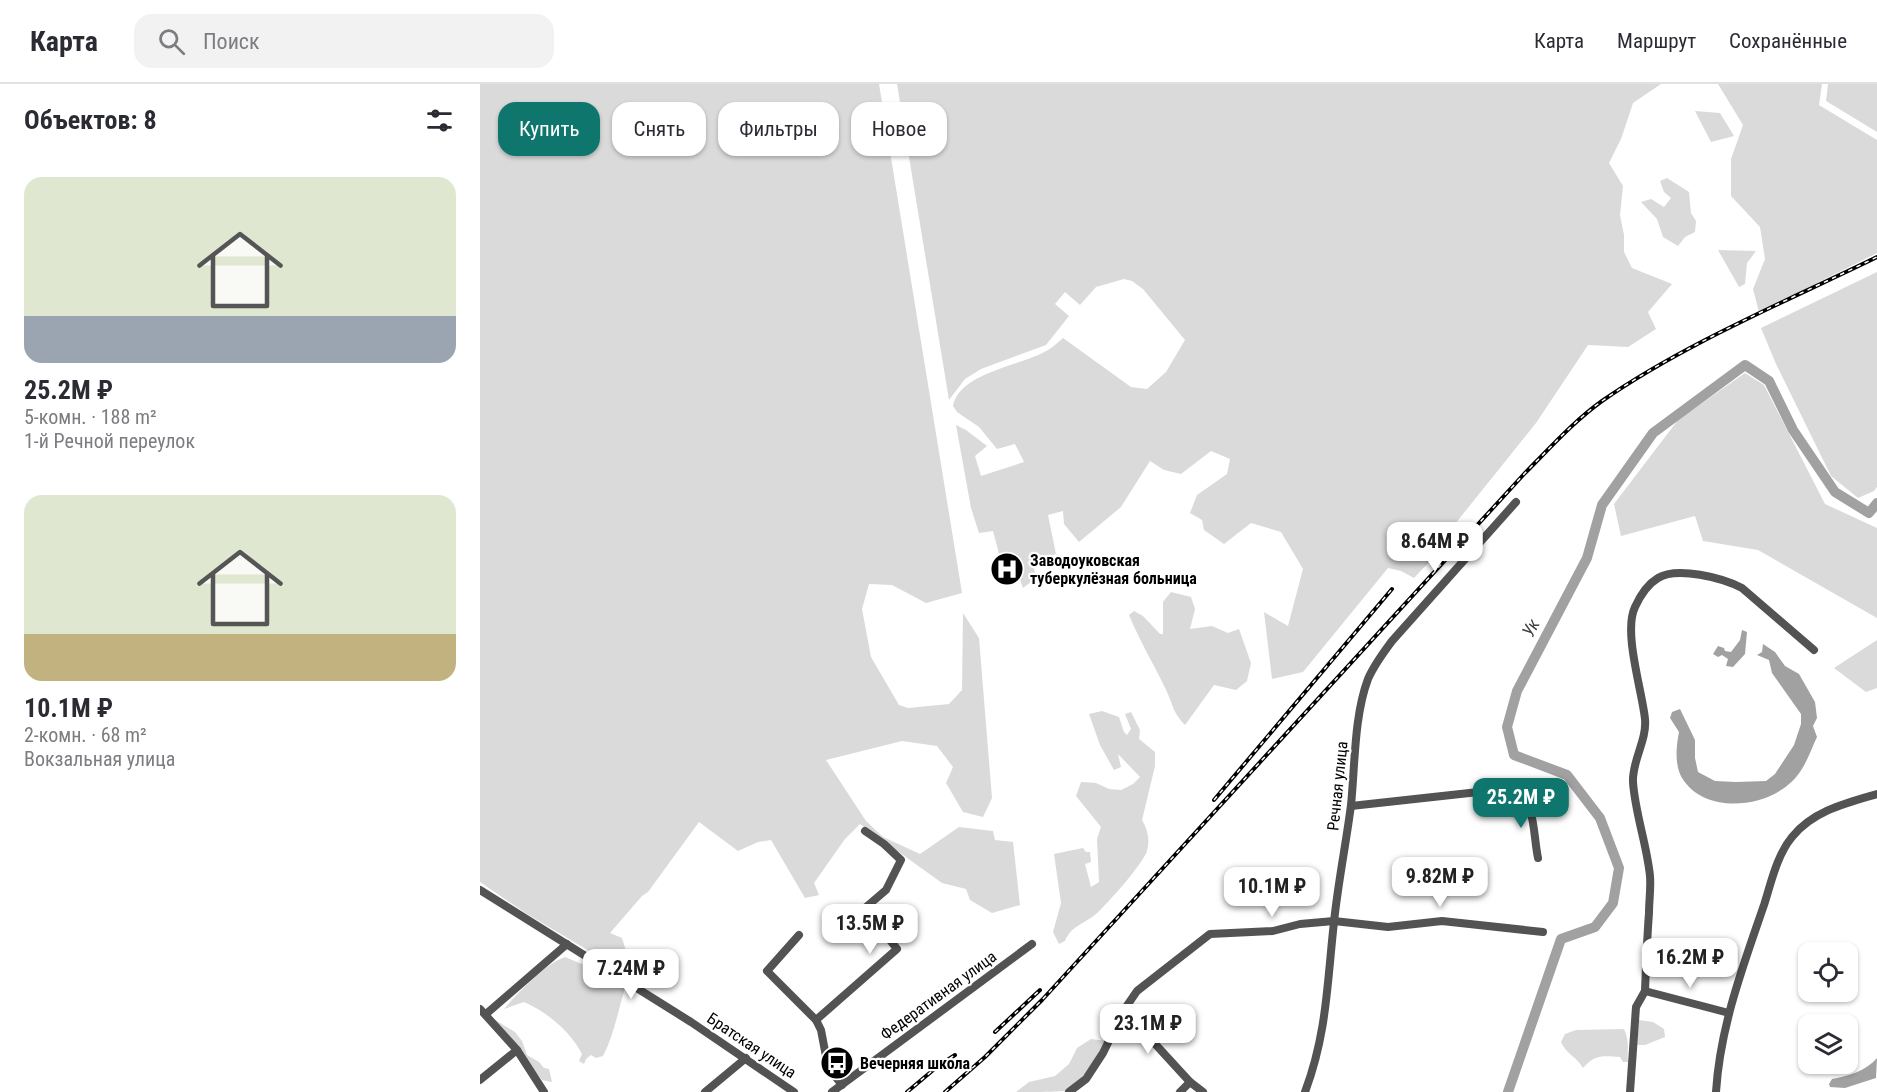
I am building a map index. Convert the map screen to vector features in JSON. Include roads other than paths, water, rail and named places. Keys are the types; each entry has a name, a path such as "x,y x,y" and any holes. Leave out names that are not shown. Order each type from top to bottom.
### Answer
{"street":[{"name":"Речная улица","path":"1305,1092 1313,1071 1325,1017 1334,921 1351,806 1360,716 1368,681 1377,662 1392,641 1516,502"},
{"path":"1630,1092 1636,1007 1645,990 1650,878 1633,781 1635,764 1644,737 1645,722 1632,639 1631,617 1635,606 1651,584 1660,577 1683,574 1728,581 1742,588 1814,650"},
{"path":"1351,806 1515,788 1525,799 1533,824 1539,858"},
{"path":"1716,1092 1721,1047 1729,1012 1778,866 1791,838 1812,818 1837,806 1877,794"},
{"path":"816,1020 897,949 865,909 886,890 901,860 884,844 864,831"},
{"name":"Братская улица","path":"480,890 746,1058 794,1092"},
{"path":"1069,1092 1086,1079 1137,991 1210,934 1273,931 1300,924 1334,921 1388,927 1442,921 1543,932"},
{"path":"799,935 767,971 816,1020 821,1030 828,1067 842,1085"},
{"path":"544,1092 517,1050 483,1011 567,944"},
{"name":"Федеративная улица","path":"832,1092 1032,944"},
{"path":"1645,990 1729,1012"},
{"path":"1124,1011 1203,1092"},
{"path":"480,1080 517,1050"},
{"path":"705,1092 746,1058"},
{"path":"1180,1092 1191,1082"}],"waterway":[{"name":"Ук","path":"1508,1092 1561,939 1595,927 1613,903 1619,868 1600,818 1567,775 1514,755 1507,727 1517,691 1587,558 1602,505 1653,433 1745,365 1769,381 1793,430 1835,492 1869,513 1877,503"}],"railway":[{"path":"945,1092 985,1057 1042,1000 1525,473 1582,417 1634,380 1701,342 1877,257"},
{"path":"1214,800 1392,589"},
{"path":"995,1032 1040,990"},
{"path":"907,1092 955,1055"}],"place":[{"name":"Заводоуковская туберкулёзная больница","path":"1007,569"},
{"name":"Вечерняя школа","path":"837,1063"}]}
